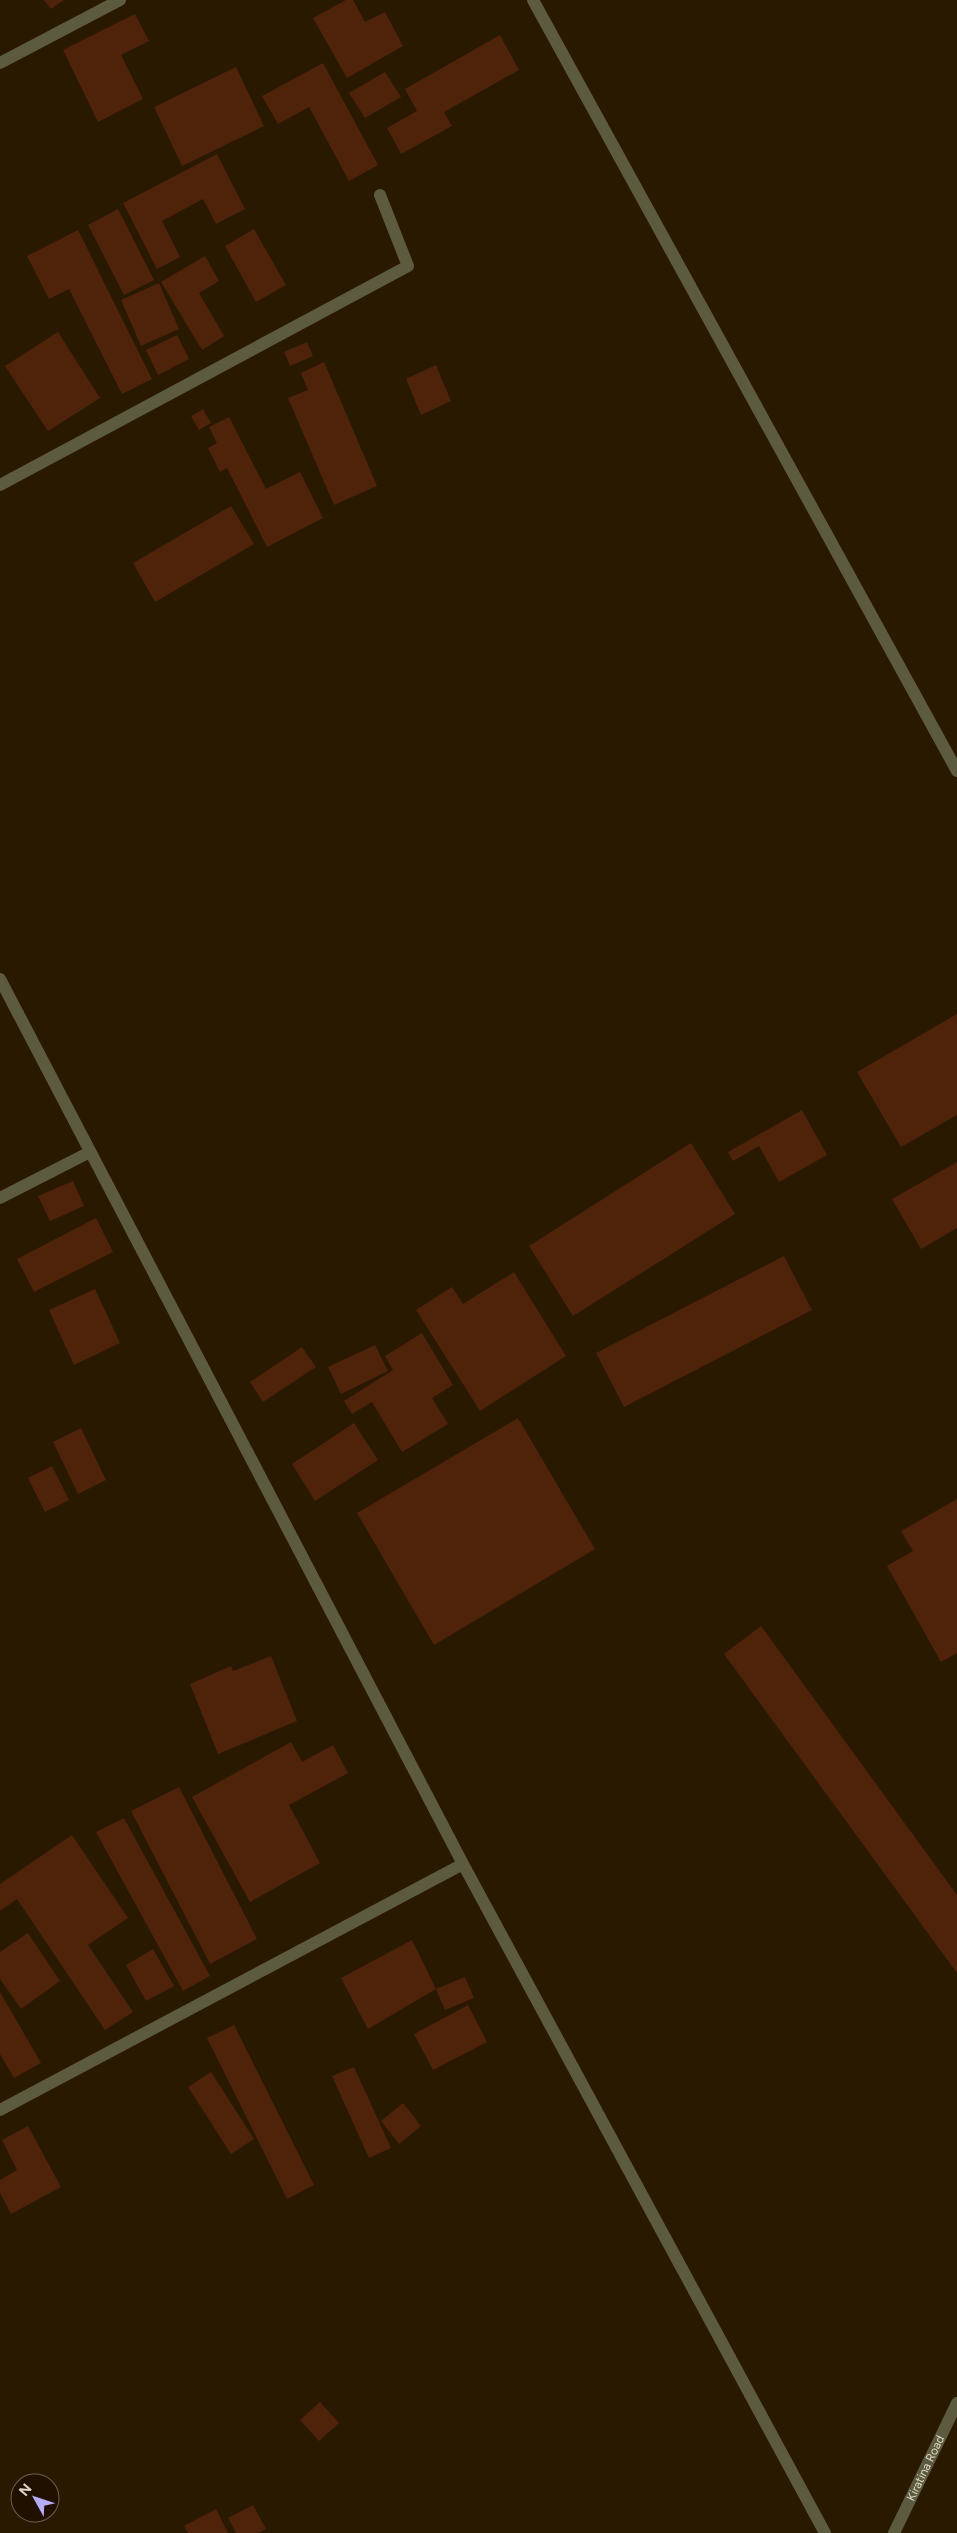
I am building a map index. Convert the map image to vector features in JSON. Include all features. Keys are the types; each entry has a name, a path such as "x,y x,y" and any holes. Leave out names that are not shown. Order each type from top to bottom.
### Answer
{"street":[{"path":"0,63 120,0"},
{"path":"533,0 957,771"},
{"path":"0,485 408,266 380,195"},
{"path":"0,979 463,1864 825,2533"},
{"path":"0,1198 90,1152"},
{"path":"0,2110 463,1864"},
{"name":"Kiratina Road","path":"894,2533 957,2403"}],"building":[{"path":"44,0 64,0 51,9"},
{"path":"346,0 353,0 365,22 385,12 403,46 347,78 313,18"},
{"path":"135,14 149,41 121,55 143,99 98,122 63,50"},
{"path":"500,35 519,70 444,112 452,126 401,154 387,128 417,111 405,89"},
{"path":"323,63 378,165 349,181 309,107 278,124 262,96"},
{"path":"236,67 264,126 182,166 154,107"},
{"path":"385,72 401,97 365,118 349,93"},
{"path":"217,154 245,209 216,224 203,199 162,221 180,257 157,269 123,203"},
{"path":"118,209 154,280 124,295 88,225"},
{"path":"254,229 286,285 256,302 225,246"},
{"path":"78,230 152,379 122,394 69,289 49,299 27,256"},
{"path":"205,256 219,281 199,293 224,336 202,350 161,282"},
{"path":"159,283 179,329 141,346 121,300"},
{"path":"58,332 100,398 48,431 5,366"},
{"path":"177,335 189,359 158,375 146,350"},
{"path":"307,342 313,356 290,366 284,352"},
{"path":"324,362 377,486 334,505 288,398 308,390 301,373"},
{"path":"436,365 451,401 421,415 406,379"},
{"path":"203,409 211,423 199,430 191,416"},
{"path":"229,417 266,489 300,472 323,518 267,547 227,468 220,472 208,448 217,443 209,427"},
{"path":"231,506 254,544 155,602 133,563"},
{"path":"957,1014 957,1115 901,1147 857,1072"},
{"path":"802,1110 827,1155 779,1182 759,1146 733,1161 728,1152"},
{"path":"691,1143 735,1214 573,1316 529,1246"},
{"path":"957,1162 957,1228 921,1249 892,1199"},
{"path":"73,1181 84,1206 50,1221 38,1196"},
{"path":"96,1218 113,1252 34,1292 17,1259"},
{"path":"784,1256 812,1310 624,1407 596,1353"},
{"path":"514,1272 566,1356 480,1411 416,1310 452,1287 463,1304"},
{"path":"95,1289 120,1343 74,1365 49,1310"},
{"path":"422,1333 453,1385 432,1398 448,1424 402,1452 372,1402 352,1414 344,1401 393,1370 385,1356"},
{"path":"375,1345 388,1371 341,1394 328,1367"},
{"path":"302,1347 316,1367 263,1402 250,1382"},
{"path":"518,1418 595,1549 434,1645 357,1513"},
{"path":"354,1423 378,1460 315,1501 292,1464"},
{"path":"81,1428 106,1480 78,1494 53,1442"},
{"path":"52,1466 69,1500 45,1512 28,1478"},
{"path":"957,1499 957,1653 941,1662 887,1566 913,1551 901,1531"},
{"path":"761,1626 957,1895 957,1973 724,1654"},
{"path":"271,1656 297,1721 218,1754 190,1684 231,1666 233,1671"},
{"path":"291,1742 302,1762 333,1745 348,1773 289,1805 320,1863 250,1902 192,1797"},
{"path":"179,1787 257,1939 210,1964 131,1811"},
{"path":"124,1818 210,1976 183,1991 96,1832"},
{"path":"72,1835 128,1918 88,1945 133,2012 105,2030 17,1899 0,1911 0,1884"},
{"path":"28,1933 60,1981 21,2009 0,1979 0,1952"},
{"path":"412,1940 436,1989 368,2029 341,1978"},
{"path":"153,1949 174,1986 146,2001 126,1965"},
{"path":"465,1977 474,1998 445,2010 436,1989"},
{"path":"0,1992 41,2063 14,2078 0,2054"},
{"path":"468,2005 487,2042 433,2070 414,2034"},
{"path":"234,2025 314,2185 287,2199 207,2038"},
{"path":"354,2067 391,2148 369,2158 332,2076"},
{"path":"211,2072 254,2139 231,2154 188,2087"},
{"path":"403,2103 421,2126 399,2144 381,2121"},
{"path":"28,2126 61,2187 11,2214 0,2193 0,2180 17,2170 2,2140"},
{"path":"320,2402 339,2423 319,2441 300,2420"},
{"path":"253,2505 266,2529 258,2533 236,2533 228,2518"},
{"path":"216,2509 228,2533 188,2533 184,2526"}]}
